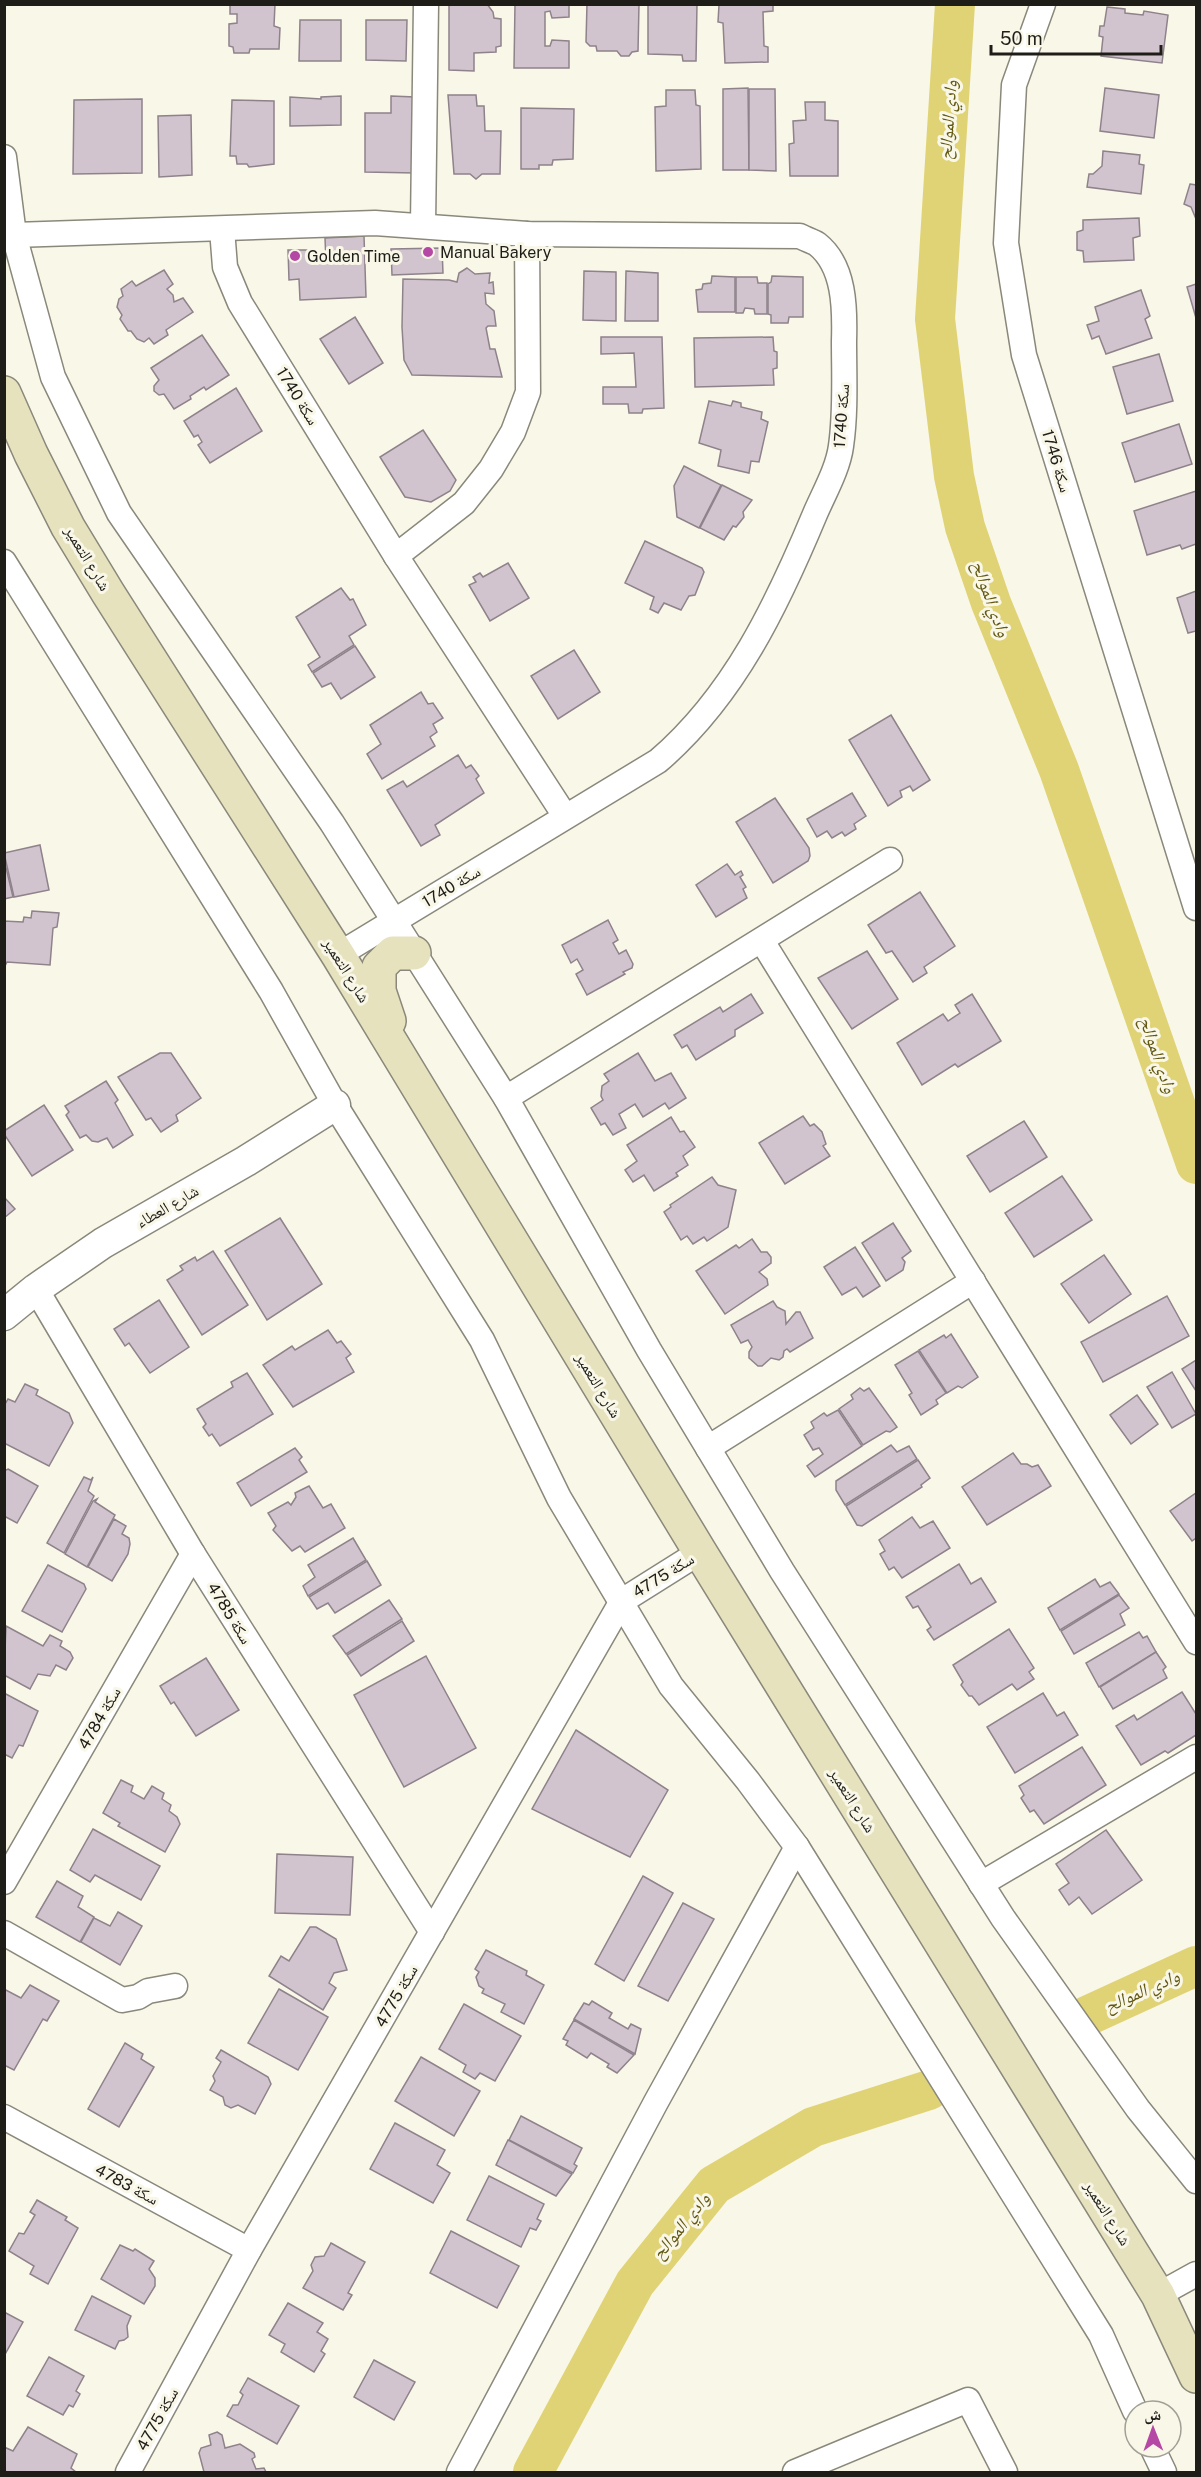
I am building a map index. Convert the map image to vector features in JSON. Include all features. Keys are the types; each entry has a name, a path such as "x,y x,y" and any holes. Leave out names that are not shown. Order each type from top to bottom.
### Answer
{"main road":[{"name":"شارع التعمير","path":"4,393 31,454 68,526 338,955 700,1552 1158,2295 1197,2376"},
{"path":"394,1047 388,1015 379,991 379,968 393,953 414,952"}],"street":[{"path":"423,225 426,4"},
{"name":"سكة 1746","path":"1043,4 1014,85 1006,243 1024,355 1196,906"},
{"path":"4,157 14,235 53,378 119,513 332,823 506,1098 643,1340 782,1571 981,1884 1138,2109 1197,2181"},
{"name":"سكة 1740","path":"14,235 375,223 527,234 800,236 817,244 831,260 838,275 843,298 844,344 841,447 791,571 766,621 720,695 677,744 658,761 338,955"},
{"name":"سكة 1740","path":"222,229 225,267 240,303 396,556 565,816"},
{"path":"396,556 464,503 491,469 513,432 528,392 527,234"},
{"path":"4,562 271,991 335,1105 482,1340 559,1498 671,1686 748,1781 797,1847 1101,2336 1130,2399"},
{"path":"506,1098 890,860"},
{"path":"762,941 1197,1642"},
{"name":"شارع العطاء","path":"4,1316 36,1289 102,1243 246,1161 335,1105"},
{"path":"708,1448 973,1281"},
{"name":"سكة 4785","path":"36,1289 193,1554 432,1932"},
{"name":"سكة 4775","path":"128,2472 249,2250 622,1601 700,1552"},
{"name":"سكة 4784","path":"4,1882 193,1554"},
{"path":"981,1884 1197,1758"},
{"path":"459,2472 656,2102 797,1847"},
{"path":"4,1933 122,2000 138,1998 148,1991 175,1986"},
{"name":"سكة 4783","path":"4,2117 249,2250"},
{"path":"1158,2295 1197,2274"},
{"path":"795,2472 968,2400 1005,2472"}],"building":[{"path":"230,4 275,4 274,26 280,28 279,49 250,49 249,53 234,53 233,47 229,46 229,24 237,23 237,14 230,14"},
{"path":"449,4 487,4 494,18 501,19 501,46 496,47 496,52 474,53 474,71 449,70"},
{"path":"515,4 569,4 569,17 552,18 550,11 545,12 545,46 550,46 552,40 569,41 569,68 514,68"},
{"path":"587,4 639,4 638,51 632,52 629,56 621,56 617,51 597,51 596,46 590,46 586,42"},
{"path":"648,4 697,4 696,61 683,61 682,55 648,54"},
{"path":"773,4 773,11 763,12 764,46 768,47 768,62 725,63 723,23 718,22 719,5"},
{"path":"1107,7 1125,9 1125,13 1143,15 1144,11 1168,15 1162,63 1101,56 1103,37 1099,36 1100,26 1104,26"},
{"path":"300,20 341,20 341,61 299,61"},
{"path":"366,20 407,20 406,61 366,60"},
{"path":"748,88 749,170 723,170 723,89"},
{"path":"1105,88 1159,95 1154,138 1100,131"},
{"path":"749,89 775,89 776,171 749,170"},
{"path":"666,90 695,90 696,105 700,106 701,169 656,171 655,107 666,106"},
{"path":"448,95 476,95 477,106 484,106 485,131 501,131 500,174 482,174 476,179 470,174 454,174"},
{"path":"341,96 341,125 290,126 290,97 321,99 321,97"},
{"path":"391,96 415,97 415,173 365,172 365,113 391,113"},
{"path":"142,99 142,173 73,174 74,100"},
{"path":"232,100 274,101 274,164 249,167 247,164 237,164 236,156 230,156"},
{"path":"805,102 825,102 825,120 838,121 838,176 790,176 789,144 794,143 793,121 806,120"},
{"path":"521,108 574,109 573,159 553,160 552,165 539,165 539,169 521,169"},
{"path":"191,115 192,175 159,177 158,116"},
{"path":"1103,151 1140,155 1139,164 1144,165 1141,194 1087,187 1089,174 1093,174 1102,166"},
{"path":"1190,184 1196,185 1196,219 1191,207 1184,204"},
{"path":"1139,218 1140,236 1133,238 1134,260 1084,262 1083,251 1077,250 1077,232 1083,230 1083,220"},
{"path":"364,236 366,297 300,300 299,279 289,280 288,250 314,250 314,263 326,263 325,238"},
{"path":"442,248 443,273 392,275 391,249"},
{"path":"467,268 475,274 490,273 489,283 493,282 494,294 485,293 486,304 494,311 496,326 486,328 490,349 495,349 502,377 412,375 404,360 403,279 457,282 459,273"},
{"path":"164,270 173,284 167,289 173,295 174,302 183,298 193,312 166,330 168,335 154,344 149,338 144,342 128,331 120,319 122,315 117,307 119,299 123,296 121,289 132,281 136,286"},
{"path":"584,271 616,272 616,321 583,320"},
{"path":"626,271 658,273 658,321 625,321"},
{"path":"712,276 735,277 735,312 698,312 696,290 702,289 703,284 711,283"},
{"path":"772,276 803,277 803,317 789,317 788,323 771,323 771,315 768,314 768,284"},
{"path":"736,277 757,277 758,283 767,283 767,314 755,314 754,309 745,308 743,313 736,313"},
{"path":"1196,284 1196,318 1187,287"},
{"path":"1141,290 1150,316 1145,319 1152,338 1106,354 1099,336 1092,339 1087,325 1099,321 1095,307"},
{"path":"355,317 383,363 349,384 320,339"},
{"path":"202,335 229,375 206,390 204,387 190,396 191,399 174,409 164,394 159,395 154,391 154,386 159,380 151,368"},
{"path":"601,337 662,337 664,408 643,409 642,413 629,413 628,404 603,404 603,387 636,387 634,353 601,354"},
{"path":"773,337 774,351 777,352 777,368 773,369 774,385 695,387 694,338"},
{"path":"1159,354 1173,401 1127,414 1113,367"},
{"path":"236,388 262,431 210,463 198,445 202,442 198,435 194,437 184,421"},
{"path":"709,401 731,406 733,401 741,403 741,407 762,412 761,419 768,422 759,462 751,461 749,473 718,466 721,450 699,443"},
{"path":"1179,424 1192,464 1135,482 1122,443"},
{"path":"423,430 456,480 450,491 431,502 405,497 380,457"},
{"path":"684,466 721,485 699,528 677,517 674,486"},
{"path":"722,485 752,500 743,512 744,517 736,527 733,526 724,540 700,528"},
{"path":"1196,491 1196,544 1182,549 1180,545 1147,555 1134,511"},
{"path":"645,541 702,568 704,572 695,595 689,596 681,610 664,603 658,613 650,609 654,597 625,583"},
{"path":"508,563 529,598 490,621 469,585 476,582 473,577 480,573 483,577"},
{"path":"341,588 350,600 353,599 366,625 349,636 354,645 312,672 308,665 320,657 296,617"},
{"path":"1196,591 1196,631 1188,633 1177,598"},
{"path":"355,646 375,677 341,699 331,683 322,687 313,673"},
{"path":"574,650 600,692 558,719 531,676"},
{"path":"421,692 428,704 433,703 443,718 433,724 437,732 430,737 435,746 382,779 367,754 381,744 370,725"},
{"path":"891,715 930,780 913,791 910,786 900,791 902,797 888,806 849,740"},
{"path":"458,755 466,768 471,765 479,776 476,779 484,793 435,825 440,835 421,846 387,790 403,781 407,787"},
{"path":"852,793 866,816 854,824 856,829 845,836 842,832 832,838 827,831 817,837 807,819"},
{"path":"775,798 809,848 810,856 808,861 773,883 736,822"},
{"path":"40,845 49,890 14,897 4,853"},
{"path":"4,859 13,897 4,899"},
{"path":"727,864 735,875 741,871 743,875 740,877 746,887 743,889 747,898 716,917 696,885"},
{"path":"920,892 955,946 924,967 927,973 913,982 892,951 886,953 868,925"},
{"path":"32,911 59,913 57,927 53,928 50,965 7,962 4,968 4,921 23,922 24,917 31,918"},
{"path":"608,920 618,940 613,943 619,954 626,950 633,964 632,968 587,995 576,974 583,970 577,959 571,963 562,945"},
{"path":"867,951 898,999 852,1029 818,978"},
{"path":"751,994 763,1013 735,1030 735,1036 696,1060 687,1045 682,1048 674,1035 720,1007 723,1012"},
{"path":"972,994 1001,1041 958,1067 955,1064 922,1085 897,1043 943,1014 948,1021 960,1013 955,1005"},
{"path":"160,1053 171,1053 201,1098 176,1115 178,1121 161,1132 151,1118 146,1120 118,1077"},
{"path":"638,1053 655,1081 671,1073 686,1098 669,1109 665,1103 643,1117 635,1104 619,1114 626,1128 613,1135 605,1123 601,1125 591,1108 603,1100 602,1086 609,1081 604,1074"},
{"path":"106,1081 118,1100 115,1103 133,1135 113,1148 107,1138 98,1142 92,1141 86,1135 80,1138 66,1115 69,1112 65,1106"},
{"path":"44,1105 73,1150 32,1176 4,1131"},
{"path":"803,1116 810,1126 814,1124 822,1132 826,1144 823,1146 830,1156 785,1184 759,1143"},
{"path":"671,1117 680,1132 684,1131 695,1147 683,1156 688,1165 676,1173 678,1176 654,1191 644,1175 633,1182 625,1170 637,1161 627,1145"},
{"path":"1024,1121 1047,1157 990,1192 967,1156"},
{"path":"1062,1176 1092,1220 1034,1257 1005,1213"},
{"path":"712,1177 718,1185 736,1190 728,1227 707,1241 704,1237 693,1244 687,1236 681,1240 664,1212 671,1207 670,1205"},
{"path":"4,1197 15,1209 4,1218"},
{"path":"280,1218 322,1284 267,1320 225,1251"},
{"path":"893,1223 911,1251 902,1258 905,1262 903,1270 886,1281 862,1243"},
{"path":"752,1239 761,1252 767,1252 771,1257 771,1263 759,1272 767,1279 768,1285 725,1314 696,1271 736,1245 739,1248"},
{"path":"855,1247 880,1286 863,1297 856,1287 842,1295 824,1267"},
{"path":"213,1251 248,1305 202,1335 167,1280 183,1270 180,1266 195,1257 197,1261"},
{"path":"1104,1255 1131,1294 1089,1323 1061,1284"},
{"path":"1167,1296 1189,1336 1103,1382 1081,1342"},
{"path":"159,1300 189,1347 150,1373 129,1343 125,1346 114,1329"},
{"path":"773,1301 777,1307 785,1311 786,1324 796,1312 800,1312 813,1338 790,1352 787,1349 779,1360 771,1358 762,1366 758,1366 749,1358 752,1347 748,1340 741,1343 731,1325"},
{"path":"328,1330 337,1343 341,1341 351,1354 346,1358 354,1372 293,1407 263,1365 292,1346 295,1350"},
{"path":"951,1334 978,1377 962,1388 958,1386 947,1393 919,1350 944,1335 946,1338"},
{"path":"918,1351 946,1393 936,1400 938,1404 921,1415 909,1395 912,1393 895,1365"},
{"path":"1196,1360 1196,1391 1182,1369"},
{"path":"1172,1372 1196,1414 1172,1428 1147,1387"},
{"path":"247,1373 273,1414 220,1446 212,1434 209,1436 203,1427 206,1424 197,1409 233,1387 231,1382"},
{"path":"25,1384 38,1390 36,1395 69,1413 73,1423 49,1466 4,1443 4,1406 8,1399 15,1402"},
{"path":"860,1388 864,1391 869,1388 897,1427 863,1445 839,1409 853,1399 851,1395"},
{"path":"1137,1395 1158,1424 1131,1444 1110,1415"},
{"path":"838,1410 862,1446 815,1477 807,1466 823,1454 819,1448 813,1450 804,1435 814,1428 811,1422 824,1413 827,1416"},
{"path":"891,1445 897,1452 909,1446 917,1459 845,1505 836,1490 836,1481"},
{"path":"295,1448 302,1457 299,1460 307,1472 251,1506 237,1483"},
{"path":"1013,1453 1021,1464 1032,1467 1038,1465 1051,1486 987,1525 962,1487"},
{"path":"918,1460 930,1478 921,1485 922,1487 862,1526 857,1525 846,1506"},
{"path":"8,1469 38,1486 17,1523 4,1516 4,1471"},
{"path":"84,1477 91,1480 93,1477 88,1491 94,1496 64,1553 47,1543"},
{"path":"309,1486 323,1508 331,1504 345,1528 305,1552 300,1546 292,1551 273,1530 276,1526 268,1513 288,1502 291,1505 296,1497 295,1493"},
{"path":"1196,1493 1196,1538 1192,1541 1170,1511"},
{"path":"97,1499 95,1502 115,1515 87,1567 65,1554 93,1501"},
{"path":"912,1517 920,1528 933,1521 950,1548 902,1578 894,1567 889,1570 880,1554 885,1551 879,1540"},
{"path":"114,1519 126,1526 122,1534 129,1538 130,1544 128,1554 112,1581 88,1567"},
{"path":"353,1538 366,1560 308,1596 303,1586 315,1577 308,1565"},
{"path":"367,1561 381,1585 335,1613 328,1603 317,1609 309,1597"},
{"path":"959,1564 971,1584 981,1578 996,1602 934,1640 927,1630 931,1627 918,1606 913,1608 906,1597"},
{"path":"48,1565 84,1584 86,1589 62,1632 22,1611"},
{"path":"1095,1579 1100,1587 1110,1582 1119,1594 1060,1630 1048,1608"},
{"path":"1119,1595 1129,1608 1120,1614 1125,1625 1074,1654 1061,1631"},
{"path":"389,1600 402,1619 346,1654 333,1636"},
{"path":"402,1621 414,1641 361,1676 347,1655"},
{"path":"6,1626 43,1646 50,1635 62,1641 60,1646 70,1652 73,1658 66,1670 56,1665 50,1676 38,1674 30,1689 4,1675"},
{"path":"1009,1629 1034,1668 1029,1672 1034,1679 1017,1690 1012,1684 979,1705 961,1685 963,1682 953,1665"},
{"path":"1139,1632 1143,1638 1147,1636 1156,1652 1099,1687 1086,1663"},
{"path":"1156,1652 1166,1667 1163,1670 1167,1678 1113,1709 1100,1687"},
{"path":"426,1656 476,1748 404,1787 354,1695"},
{"path":"206,1658 239,1710 196,1736 174,1702 171,1704 160,1686"},
{"path":"1182,1692 1196,1714 1196,1735 1168,1753 1165,1751 1141,1765 1116,1726 1134,1715 1137,1720"},
{"path":"4,1693 38,1711 23,1746 19,1745 12,1758 4,1754"},
{"path":"1043,1693 1057,1716 1064,1712 1078,1735 1015,1773 987,1727"},
{"path":"576,1730 668,1790 630,1857 532,1809"},
{"path":"1082,1747 1106,1785 1044,1824 1034,1810 1030,1812 1021,1798 1024,1795 1019,1786"},
{"path":"121,1780 133,1786 131,1792 144,1799 152,1786 164,1793 162,1799 171,1805 169,1811 177,1817 180,1824 165,1852 118,1826 120,1823 103,1813"},
{"path":"93,1829 160,1866 141,1900 95,1875 90,1882 70,1870"},
{"path":"1106,1830 1142,1880 1092,1914 1079,1897 1069,1905 1059,1890 1069,1883 1056,1864"},
{"path":"277,1854 353,1857 350,1915 275,1913"},
{"path":"643,1876 673,1893 624,1981 595,1964"},
{"path":"57,1881 83,1896 78,1907 94,1917 80,1942 36,1917"},
{"path":"683,1903 714,1919 668,2001 638,1986"},
{"path":"118,1912 142,1926 120,1965 81,1942 94,1918 110,1926"},
{"path":"310,1927 316,1927 336,1939 347,1970 334,1973 329,1983 336,1988 323,2010 269,1976 281,1956 289,1961"},
{"path":"486,1950 527,1971 526,1975 544,1985 524,2024 501,2012 505,2004 482,1993 484,1989 479,1986 476,1977 479,1972 475,1969"},
{"path":"30,1985 59,2001 47,2021 43,2019 14,2070 4,2065 4,1989 21,1998"},
{"path":"279,1989 328,2017 298,2070 248,2043"},
{"path":"592,2001 612,2013 609,2018 628,2029 631,2024 641,2029 635,2054 574,2019 584,2003 589,2005"},
{"path":"464,2004 521,2036 495,2081 480,2073 475,2079 463,2072 466,2065 439,2049"},
{"path":"574,2020 634,2055 617,2073 607,2067 609,2064 591,2053 587,2058 566,2045 568,2041 563,2039"},
{"path":"125,2043 143,2054 141,2059 154,2067 119,2127 88,2109"},
{"path":"221,2050 268,2077 271,2084 255,2114 238,2105 231,2108 225,2105 223,2097 210,2090 215,2081 213,2076 221,2062 216,2058"},
{"path":"421,2057 480,2091 454,2136 395,2101"},
{"path":"521,2116 582,2148 574,2164 577,2166 573,2173 509,2140"},
{"path":"395,2123 445,2150 437,2165 450,2173 433,2203 370,2169"},
{"path":"508,2140 572,2174 556,2196 496,2165"},
{"path":"489,2176 544,2204 537,2219 541,2221 536,2230 530,2228 521,2247 467,2220"},
{"path":"37,2200 67,2217 65,2220 78,2228 48,2284 30,2274 34,2266 9,2251 19,2233 24,2234 35,2215 30,2212"},
{"path":"451,2231 519,2266 497,2308 430,2273"},
{"path":"331,2243 365,2262 348,2293 352,2295 343,2310 303,2288 313,2271 311,2265 315,2257 324,2256"},
{"path":"120,2245 133,2251 135,2249 154,2261 149,2269 155,2278 155,2286 144,2304 101,2279"},
{"path":"92,2296 131,2316 127,2326 128,2337 119,2341 115,2349 75,2330"},
{"path":"288,2303 323,2323 317,2332 328,2339 321,2351 325,2354 314,2372 281,2352 285,2344 269,2335"},
{"path":"4,2312 23,2322 4,2356"},
{"path":"49,2357 84,2376 76,2391 80,2394 73,2407 69,2405 63,2415 27,2396"},
{"path":"374,2360 415,2382 394,2420 354,2397"},
{"path":"248,2378 299,2406 277,2444 227,2416 233,2405 238,2405 243,2395 240,2392"},
{"path":"28,2427 77,2454 71,2468 76,2472 4,2471 4,2447 13,2451"},
{"path":"217,2432 222,2435 225,2448 240,2444 254,2453 255,2457 252,2459 256,2469 264,2468 266,2472 204,2472 199,2453 201,2448 211,2445 209,2435"}],"waterway":[{"name":"وادي الموالح","path":"955,4 935,319 954,476 965,527 991,603 1059,770 1196,1164"},
{"name":"وادي الموالح","path":"1087,2016 1196,1966"},
{"name":"وادي الموالح","path":"533,2472 635,2283 714,2185 813,2127 929,2090"}],"place":[{"name":"Manual Bakery","path":"428,252"},
{"name":"Golden Time","path":"295,256"}]}
